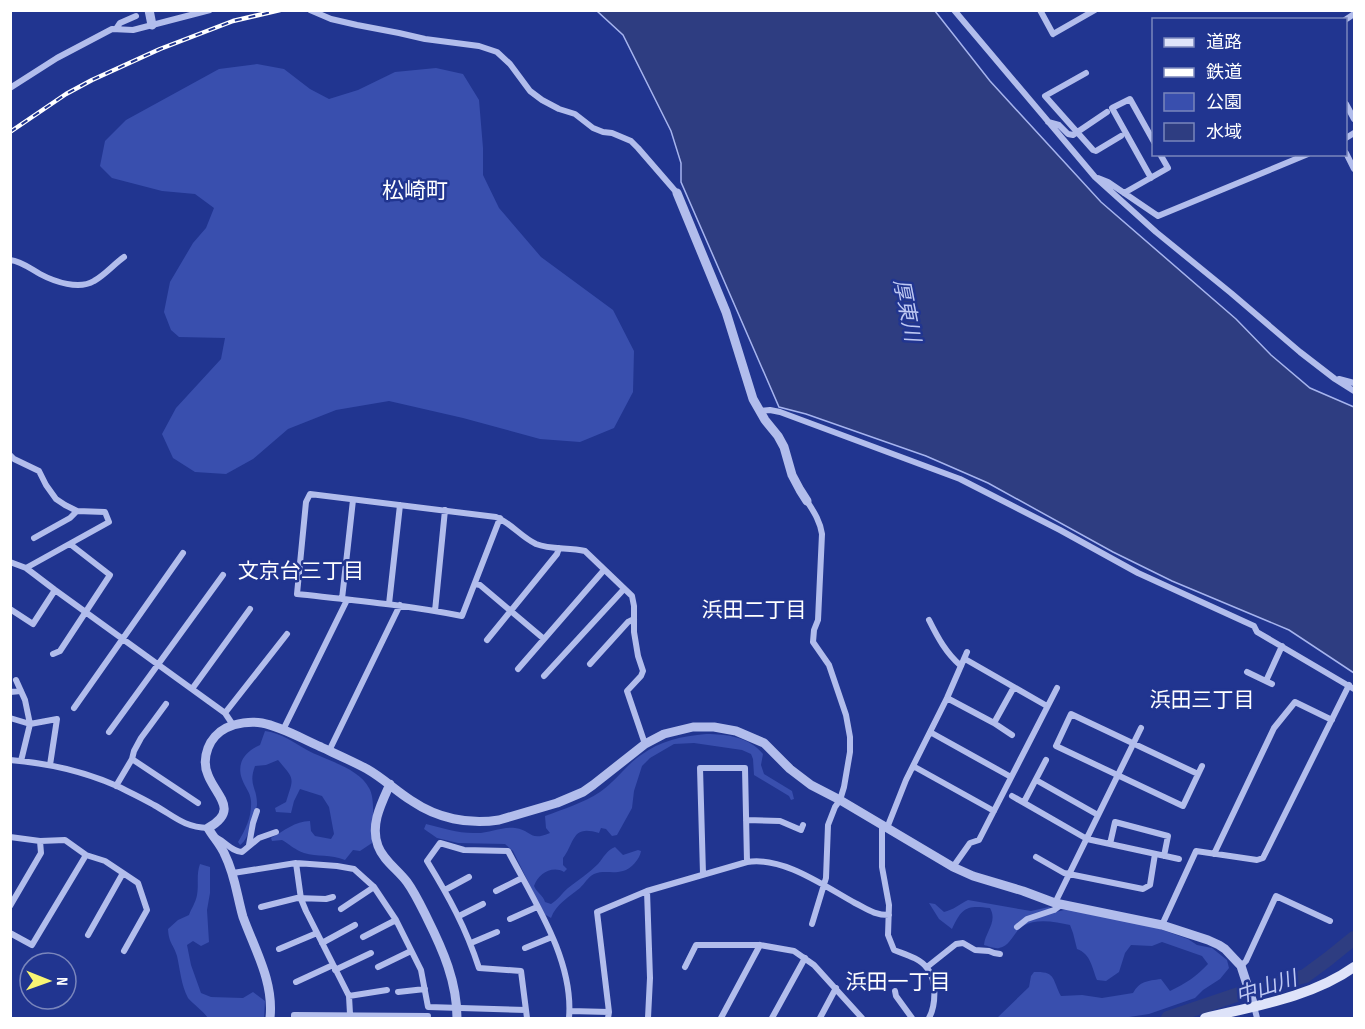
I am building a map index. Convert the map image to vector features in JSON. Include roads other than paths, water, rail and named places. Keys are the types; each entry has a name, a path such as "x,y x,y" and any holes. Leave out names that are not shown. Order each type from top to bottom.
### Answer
{"main road":[{"path":"1205,1018 1252,1001 1301,994 1330,982 1354,967"}],"street":[{"path":"149,10 152,25"},
{"path":"10,88 57,58 112,29 133,30 210,10"},
{"path":"310,10 331,19 357,25 425,39 488,48 503,57 530,91 542,100 575,114 593,128 631,141 677,193 722,303 753,399 784,447 792,475 821,526 818,620 813,642 829,665 846,716 850,752 840,800 828,825 826,878 812,924"},
{"path":"1040,10 1053,34 1095,10"},
{"path":"957,11 1095,177 1156,232 1300,351 1354,391"},
{"path":"116,29 120,23 136,16"},
{"path":"1086,73 1045,96 1096,151 1121,136"},
{"path":"1151,178 1112,108 1130,99 1152,138"},
{"path":"1048,122 1059,125 1068,134 1073,135 1107,112"},
{"path":"1347,155 1354,169"},
{"path":"1124,193 1168,168 1161,156"},
{"path":"1095,177 1108,182 1158,216 1303,156"},
{"path":"10,260 44,276 75,285 94,281 124,257"},
{"path":"1335,379 1354,383"},
{"path":"759,411 780,412 960,478 1138,573 1254,626 1257,632 1352,687 1332,720 1263,858 1257,860 1196,851 1162,925"},
{"path":"10,455 39,471 46,485 65,506 77,511 105,512 109,522 26,568"},
{"path":"500,518 462,616 399,605 297,594 306,502 310,494 500,518 534,543 585,551 632,596 634,632 643,671 627,691 645,744"},
{"path":"283,729 345,599 353,500"},
{"path":"389,604 400,505"},
{"path":"435,611 446,510"},
{"path":"34,538 70,518 77,511"},
{"path":"53,654 60,651 110,575 70,544"},
{"path":"487,640 557,554 559,548"},
{"path":"74,708 183,553"},
{"path":"10,562 26,568 192,688 225,713 233,725"},
{"path":"518,669 604,570"},
{"path":"109,732 223,575"},
{"path":"475,584 480,585 544,639"},
{"path":"544,676 624,589"},
{"path":"10,609 33,624 56,591"},
{"path":"329,751 399,605"},
{"path":"192,688 250,609"},
{"path":"590,664 628,622 634,619"},
{"path":"929,620 940,642 961,666"},
{"path":"225,713 286,634"},
{"path":"1247,672 1269,682 1282,646"},
{"path":"929,1018 934,1007 935,993 932,978 927,968 919,961 894,950 888,934 889,905 882,867 885,826 966,655 1047,706"},
{"path":"16,680 25,700 30,724 21,761"},
{"path":"994,723 1014,687"},
{"path":"953,867 970,843 980,840 1057,688"},
{"path":"10,692 21,691"},
{"path":"947,698 1012,735"},
{"path":"1214,854 1274,728 1294,702 1332,720"},
{"path":"116,786 141,738 166,705"},
{"path":"1198,774 1071,714 1056,746 1183,806 1202,766"},
{"path":"10,718 30,724 57,719 50,765"},
{"path":"10,760 50,765 89,775 154,805 187,825 208,828 219,820 224,806 223,799 208,775 205,759 209,744 219,732 233,725 259,722 283,729 367,769 412,801 440,815 460,820 490,821 569,798 593,785 645,744 664,734 693,727 714,727 736,731 764,743 802,779 953,867 973,876 1058,904 1162,925 1219,945 1226,949 1241,966 1257,1018"},
{"path":"1017,927 1027,919 1054,910 1058,904 1070,873 1141,728"},
{"path":"930,732 1011,777"},
{"path":"132,759 198,803"},
{"path":"1024,802 1046,760"},
{"path":"913,766 994,811"},
{"path":"703,874 700,768 745,768 747,861"},
{"path":"1035,780 1098,815"},
{"path":"390,784 378,814 376,832 378,847 408,883 423,910 451,974 457,1014"},
{"path":"1012,796 1087,839 1179,859"},
{"path":"249,845 257,811"},
{"path":"746,820 780,820 801,830 803,825"},
{"path":"1110,844 1115,822 1168,836 1164,856"},
{"path":"208,828 224,852 233,873 243,916 268,985 271,1000 270,1018"},
{"path":"213,837 224,842 231,849 242,852 266,834 276,832"},
{"path":"10,837 40,841 65,840 86,855 105,861 138,883 147,910 124,951"},
{"path":"10,906 40,853 40,841"},
{"path":"527,1018 521,971 479,969 459,916 427,861 440,843 464,849 508,851 559,953 567,984 569,1015 609,1015 597,912 647,891 757,860 776,863 824,885 875,914 889,915"},
{"path":"1036,857 1064,873 1143,889 1150,885 1155,854"},
{"path":"10,933 32,945 86,855"},
{"path":"233,873 296,863 354,869 374,887 396,920 421,970 428,1007 457,1014 526,1011"},
{"path":"296,863 301,899 349,996 350,1014"},
{"path":"88,935 123,873"},
{"path":"445,890 469,877"},
{"path":"496,891 522,878"},
{"path":"341,909 374,887"},
{"path":"647,891 650,969 648,1018"},
{"path":"1241,966 1246,961 1276,896 1330,921"},
{"path":"261,907 297,898 326,899 333,897"},
{"path":"459,916 483,904"},
{"path":"510,919 537,907"},
{"path":"363,938 396,920"},
{"path":"322,943 355,925"},
{"path":"471,943 497,932"},
{"path":"279,949 317,933"},
{"path":"525,948 552,937"},
{"path":"927,968 956,944 963,943 975,950 1000,954"},
{"path":"685,967 696,945 760,945 794,951 814,965 862,1018"},
{"path":"721,1018 760,945"},
{"path":"378,967 411,951"},
{"path":"296,982 371,954"},
{"path":"772,1018 805,958"},
{"path":"398,992 425,988"},
{"path":"820,1018 836,988"},
{"path":"349,996 387,990"},
{"path":"895,991 896,996 912,1018"},
{"path":"294,1018 294,1015 350,1014 428,1016"}],"water":[{"name":"厚東川","path":"597,11 935,11 990,81 1101,202 1236,319 1271,355 1310,388 1354,407 1354,673 1289,630 1172,581 1113,552 988,483 926,456 806,414 779,407 681,182 681,163 671,131 623,35"}],"waterway":[{"name":"中山川","path":"1168,1018 1242,993 1305,976 1354,938"}],"railway":[{"path":"10,132 66,94 160,49 233,21 280,10"}],"district":[{"name":"松崎町","path":"415,190"},
{"name":"文京台三丁目","path":"301,571"},
{"name":"浜田二丁目","path":"754,610"},
{"name":"浜田三丁目","path":"1202,700"},
{"name":"浜田一丁目","path":"898,982"}]}
